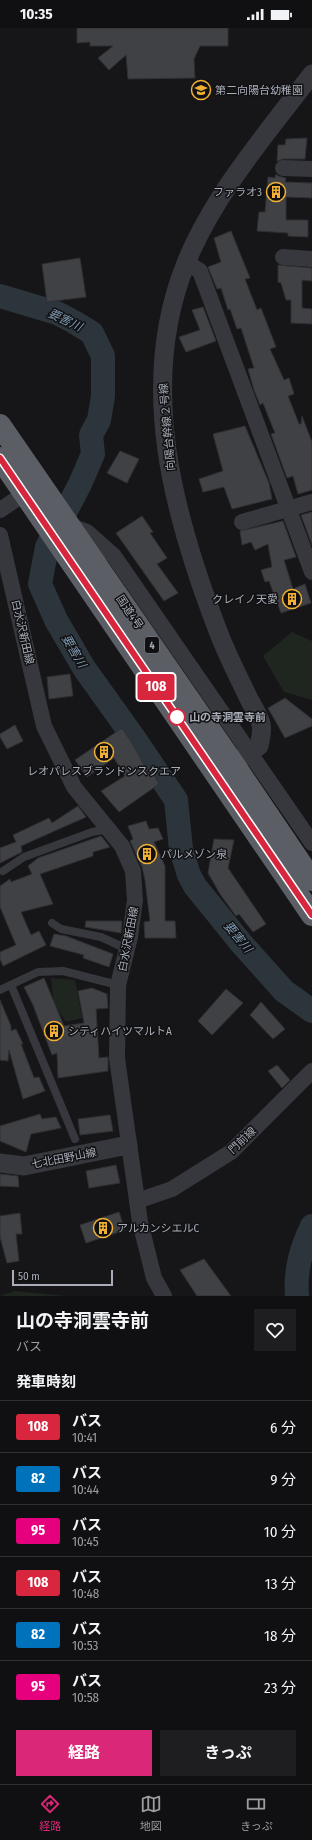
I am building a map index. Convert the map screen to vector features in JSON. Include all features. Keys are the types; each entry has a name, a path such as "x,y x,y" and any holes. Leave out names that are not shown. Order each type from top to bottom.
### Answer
{"highway":[{"name":"国道4号","path":"0,425 71,526 312,880"},
{"name":"国道4号","path":"0,458 60,546 233,763 312,915"}],"street":[{"name":"向陽台幹線２号線","path":"233,763 258,746 262,726 218,632 195,567 180,518 169,465 163,403 163,350 169,312 186,262 223,193 312,74"},
{"path":"283,168 312,169"},
{"path":"283,257 312,259"},
{"path":"186,262 200,271 312,572"},
{"path":"0,510 24,494"},
{"path":"242,522 312,502"},
{"name":"白水沢新田線","path":"0,535 44,726 74,787 122,846 133,871 135,900 127,950 118,985 117,1058 140,1222 154,1278 164,1296"},
{"path":"233,763 312,843"},
{"name":"門前線","path":"137,1201 172,1189 231,1152 312,1071"},
{"name":"七北田野山線","path":"0,1164 24,1166 128,1145"}],"lane":[{"path":"3,871 24,857 92,832 108,829"},
{"path":"52,923 61,929 101,936 127,950"},
{"path":"0,990 38,972 63,971 118,985"},
{"path":"11,985 75,1139"}],"shaded area":[{"path":"292,632 312,641 312,700 284,692 263,656"},
{"path":"51,978 75,980 82,1018 66,1022 54,1004"},
{"path":"15,1291 66,1296 0,1296"}],"building":[{"path":"77,28 228,28 228,46 200,46 194,59 195,78 128,79 126,55 109,70 98,58 113,46 90,46 90,42 77,43"},
{"path":"307,138 305,159 283,159 277,161 278,145 285,145 286,139"},
{"path":"276,174 286,178 285,182 312,183 312,198 286,197 286,220 308,220 308,237 288,236 288,233 257,231 259,212 265,212 268,177 275,178"},
{"path":"231,231 250,278 245,279 257,310 261,308 276,347 270,349 284,380 289,378 294,394 288,396 299,424 301,424 302,416 312,442 312,490 298,494 293,476 287,478 271,434 275,433 263,403 260,405 254,390 248,369 254,368 241,328 237,329 230,309 228,310 221,288 217,289 208,267 221,262 214,238"},
{"path":"80,258 86,297 47,302 42,264"},
{"path":"278,265 312,268 312,281 302,280 302,308 312,309 312,324 291,323 291,300 286,300 281,283 278,282"},
{"path":"203,307 216,341 186,352 179,337 200,330 192,310"},
{"path":"245,426 269,483 272,499 232,509 224,487 203,492 199,479 223,471 213,434"},
{"path":"120,451 139,459 127,483 107,473"},
{"path":"312,512 312,545 301,515"},
{"path":"142,516 153,532 150,533 167,558 157,564 178,593 164,601 116,533"},
{"path":"283,521 296,557 284,560 293,589 305,584 311,603 281,613 269,581 265,582 261,570 272,567 268,544 255,550 251,542 242,545 240,531"},
{"path":"70,674 73,696 49,699 47,677"},
{"path":"285,698 312,719 312,726 285,738 268,708"},
{"path":"15,725 23,741 7,749 0,737 0,734"},
{"path":"122,728 148,772 151,770 159,784 119,812 101,791 125,776 114,758 87,777 75,760"},
{"path":"78,806 86,817 21,846 22,852 0,863 0,848 16,842 13,835 49,818 52,823"},
{"path":"146,821 149,829 158,828 163,839 154,842 165,866 165,921 175,921 176,938 145,938 144,922 150,921 145,880 142,867 130,841 133,839 128,826"},
{"path":"101,836 110,847 93,852 93,856 40,874 53,904 21,912 31,935 39,931 46,945 3,966 0,959 0,952 16,945 0,907 0,886 10,879 11,882 32,874 28,866 38,858"},
{"path":"214,839 234,840 228,868 266,924 253,932 239,914 236,916 220,894 208,873"},
{"path":"86,921 122,921 121,933 85,927"},
{"path":"54,934 66,936 113,954 109,967 83,958 84,955 50,946"},
{"path":"44,978 64,1026 84,1023 78,991 92,988 107,994 108,1008 96,1009 99,1058 108,1057 108,1071 58,1078 57,1053 52,1055 33,1005 24,987"},
{"path":"226,989 243,1003 212,1035 198,1021"},
{"path":"0,1000 11,1026 11,1031 16,1029 23,1044 21,1044 34,1078 39,1077 45,1091 23,1099 9,1050 8,1061 0,1060"},
{"path":"261,1002 285,1029 273,1039 250,1015"},
{"path":"277,1065 290,1080 282,1088 268,1071"},
{"path":"40,1114 42,1119 56,1117 61,1128 31,1134 26,1152 0,1141 0,1126"},
{"path":"110,1115 113,1131 80,1135 78,1119"},
{"path":"116,1165 120,1183 89,1188 86,1171"},
{"path":"0,1174 18,1176 19,1187 0,1186"},
{"name":"アルカンシエルC","path":"119,1212 125,1230 86,1243 80,1225"},
{"path":"20,1213 22,1234 16,1234 19,1261 7,1263 0,1237 0,1216"},
{"path":"204,1259 231,1296 197,1296 180,1270"}],"waterway":[{"name":"要害川","path":"0,296 57,313 74,322 92,333 103,356 103,396 99,420 91,435 93,454 80,484 47,547 40,584 56,620 84,668 176,800 181,849 189,875 195,886 241,943 284,991 312,1011"},
{"name":"要害川","path":"297,1296 298,1268 305,1243 312,1226"}],"bus line":[{"name":"108","path":"0,458 312,915"}],"place":[{"name":"第二向陽台幼稚園","path":"201,90"},
{"name":"ファラオ3","path":"276,192"},
{"name":"クレイノ天愛","path":"292,599"},
{"name":"山の寺洞雲寺前","path":"177,717"},
{"name":"レオパレスブランドンスクエア","path":"104,752"},
{"name":"パルメゾン泉","path":"147,854"},
{"name":"シティハイツマルトA","path":"54,1031"},
{"name":"アルカンシエルC","path":"103,1228"}]}
